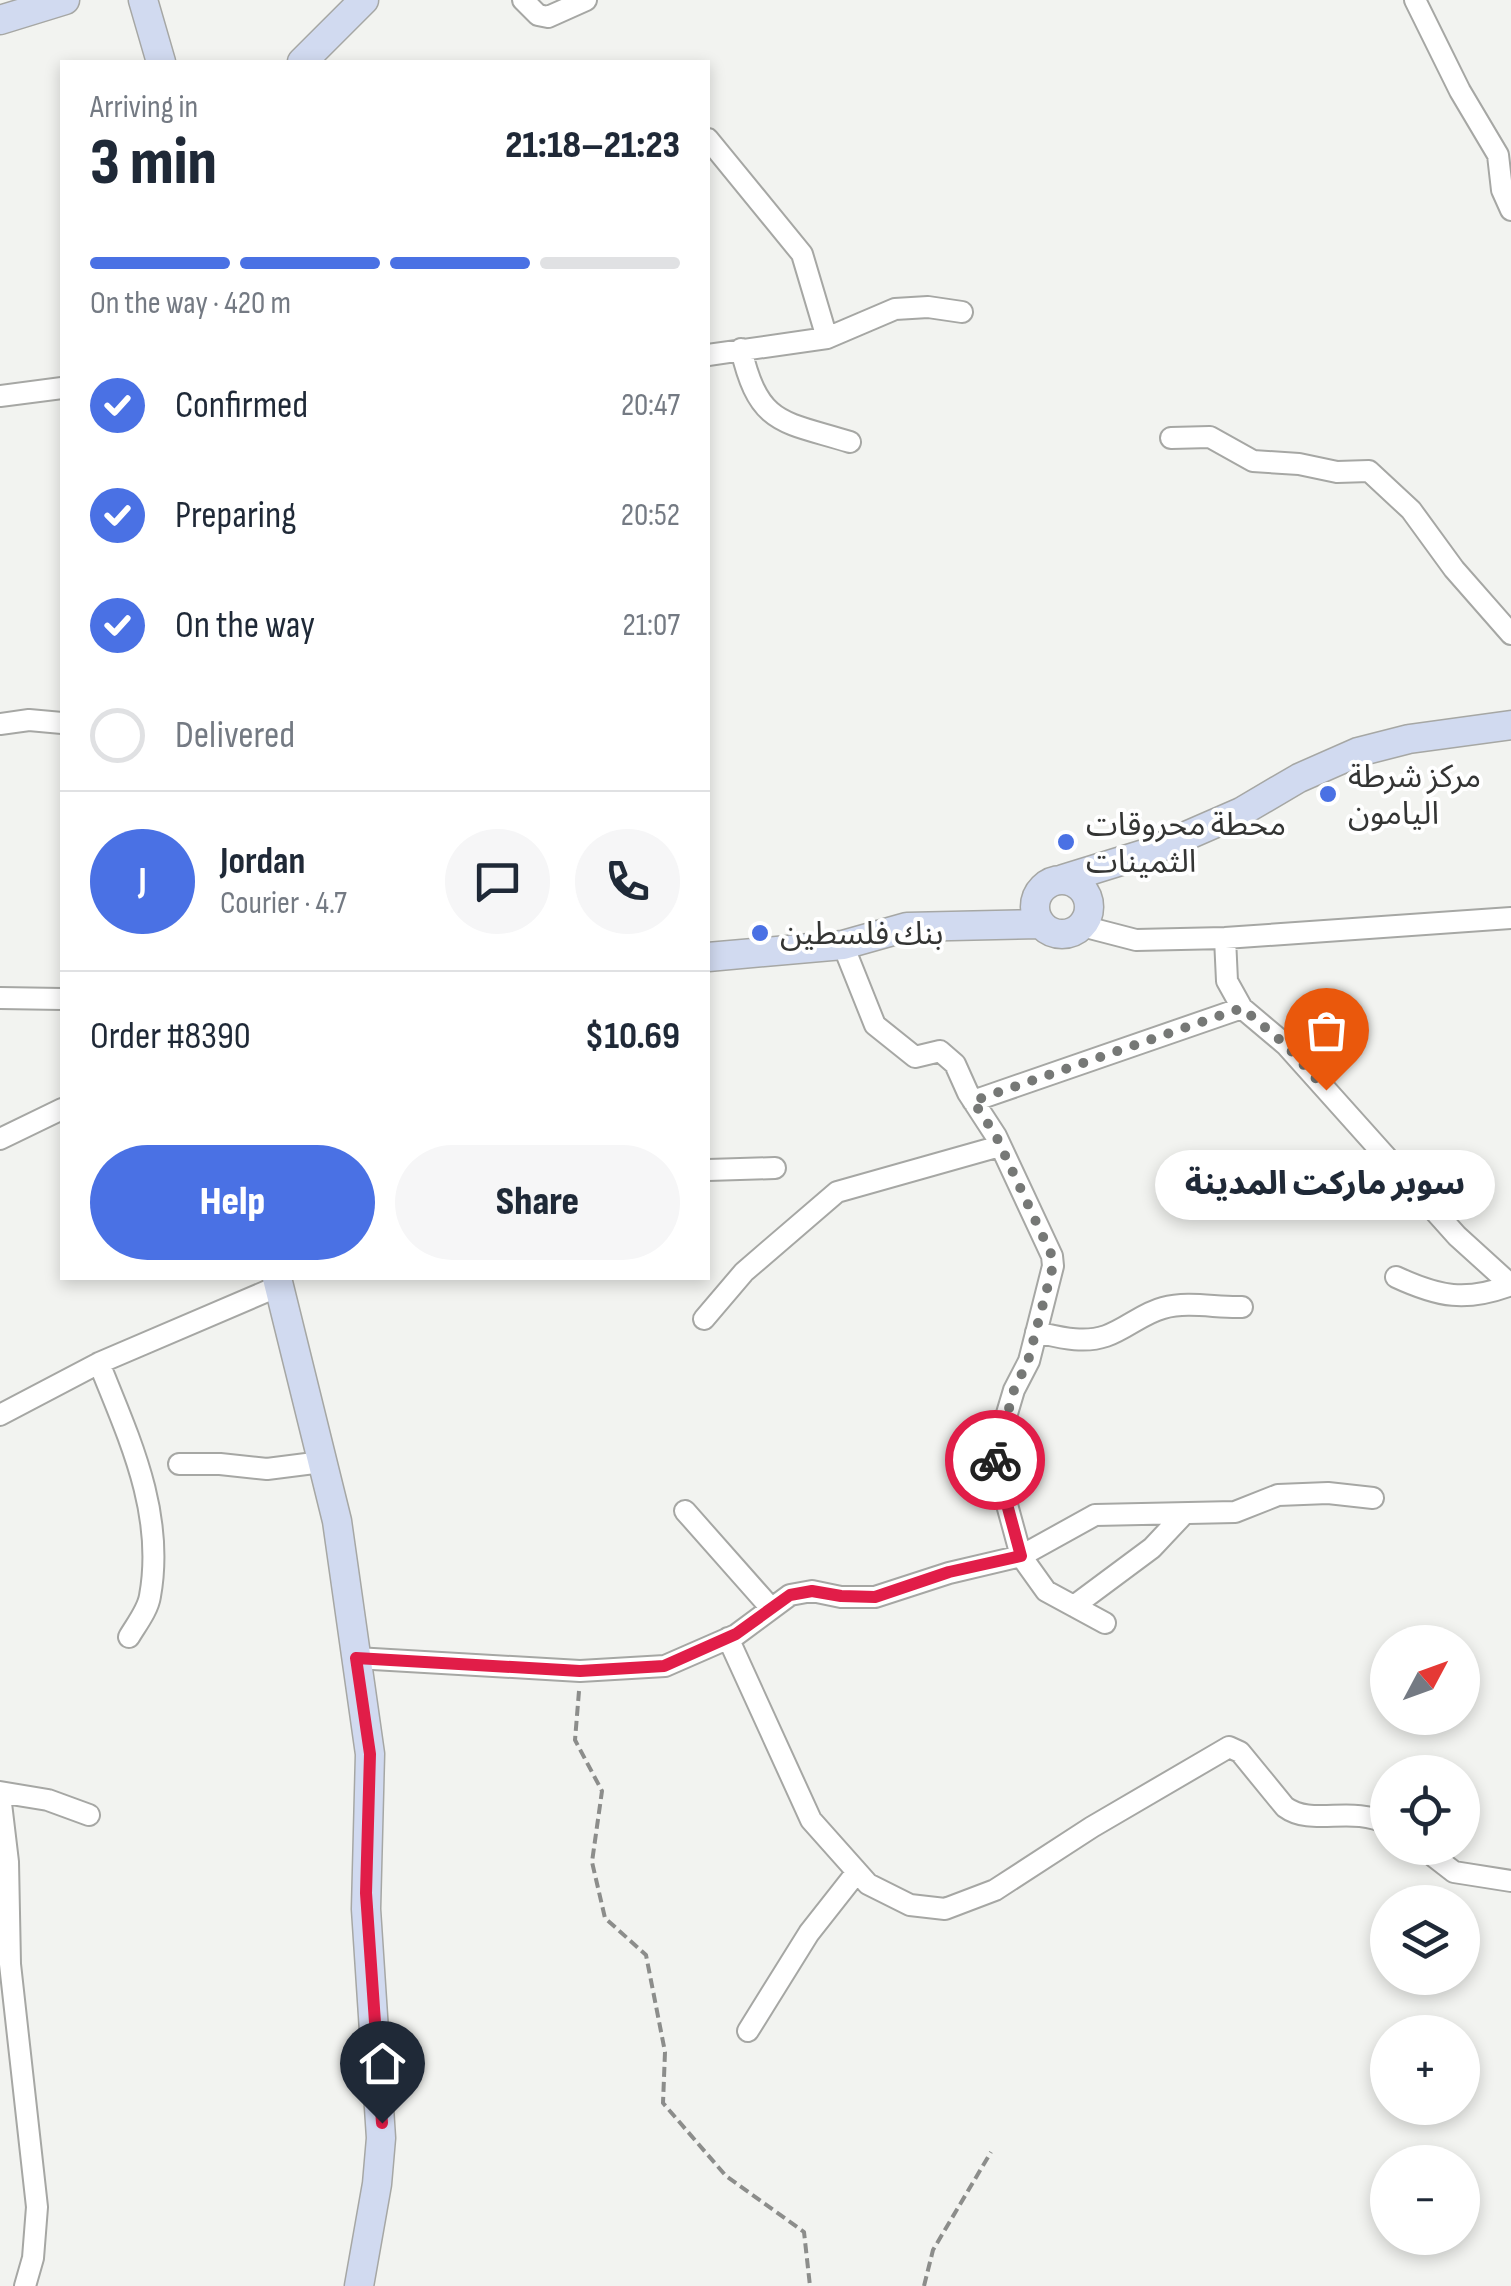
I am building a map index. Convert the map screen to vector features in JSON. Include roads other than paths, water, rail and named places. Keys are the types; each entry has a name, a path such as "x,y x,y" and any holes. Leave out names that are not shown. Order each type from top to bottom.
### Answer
{"street":[{"path":"0,20 65,0"},
{"path":"143,0 161,60"},
{"path":"304,60 364,0"},
{"path":"523,0 548,18 586,0"},
{"path":"1415,0 1460,91 1498,155 1502,190 1511,210"},
{"path":"710,141 802,254 827,338"},
{"path":"710,355 827,338 894,309 962,312"},
{"path":"742,349 749,384 770,416 850,442"},
{"path":"0,396 60,388"},
{"path":"1171,438 1210,437 1253,462 1299,464 1337,472 1369,471 1411,510 1454,569 1511,634"},
{"path":"0,724 29,720 60,723"},
{"path":"1064,879 1080,886 1090,910 1082,926 1066,934 1048,930 1036,917 1036,899 1046,884 1147,853 1241,812 1298,778 1358,752 1388,743 1511,725"},
{"path":"1082,926 1136,940 1225,938 1511,918"},
{"path":"710,957 843,945 908,926 1042,924"},
{"path":"1225,938 1227,981 1242,1008 1286,1045 1456,1236 1511,1285 1482,1296 1446,1296 1396,1277"},
{"path":"843,945 874,1025 915,1057 940,1052 956,1064 1052,1256 1053,1266 1036,1332 994,1457 1021,1556 1046,1591 1105,1623"},
{"path":"0,998 60,999"},
{"path":"973,1101 1242,1008"},
{"path":"0,1139 60,1110"},
{"path":"704,1319 744,1272 837,1192 1000,1146"},
{"path":"710,1170 775,1168"},
{"path":"0,1415 99,1363 278,1282 337,1521 370,1754 366,1893 382,2123 377,2184 359,2286"},
{"path":"1036,1332 1070,1340 1106,1337 1162,1308 1191,1304 1206,1308 1242,1307"},
{"path":"99,1363 131,1442 154,1519 150,1599 129,1637"},
{"path":"179,1464 268,1469 322,1462"},
{"path":"356,1658 580,1671 664,1666 728,1638 770,1607 801,1592 858,1598 892,1594 949,1572 1021,1556 1095,1515 1235,1512 1278,1496 1328,1493 1373,1498"},
{"path":"685,1511 770,1607"},
{"path":"1074,1606 1152,1548 1184,1514"},
{"path":"728,1638 811,1820 856,1872 895,1900 946,1909 995,1890 1092,1827 1229,1747 1240,1752 1294,1814 1360,1814 1370,1818"},
{"path":"25,2286 33,2258 37,2207 10,1964 8,1862 0,1793 48,1800 88,1815"},
{"path":"1445,1865 1454,1872 1511,1880"},
{"path":"748,2030 810,1933 856,1872"}],"place":[{"name":"مركز شرطة اليامون","path":"1328,794"},
{"name":"محطة محروقات الثمينات","path":"1066,842"},
{"name":"بنك فلسطين","path":"760,933"},
{"name":"سوبر ماركت المدينة","path":"1326,1090"}]}
